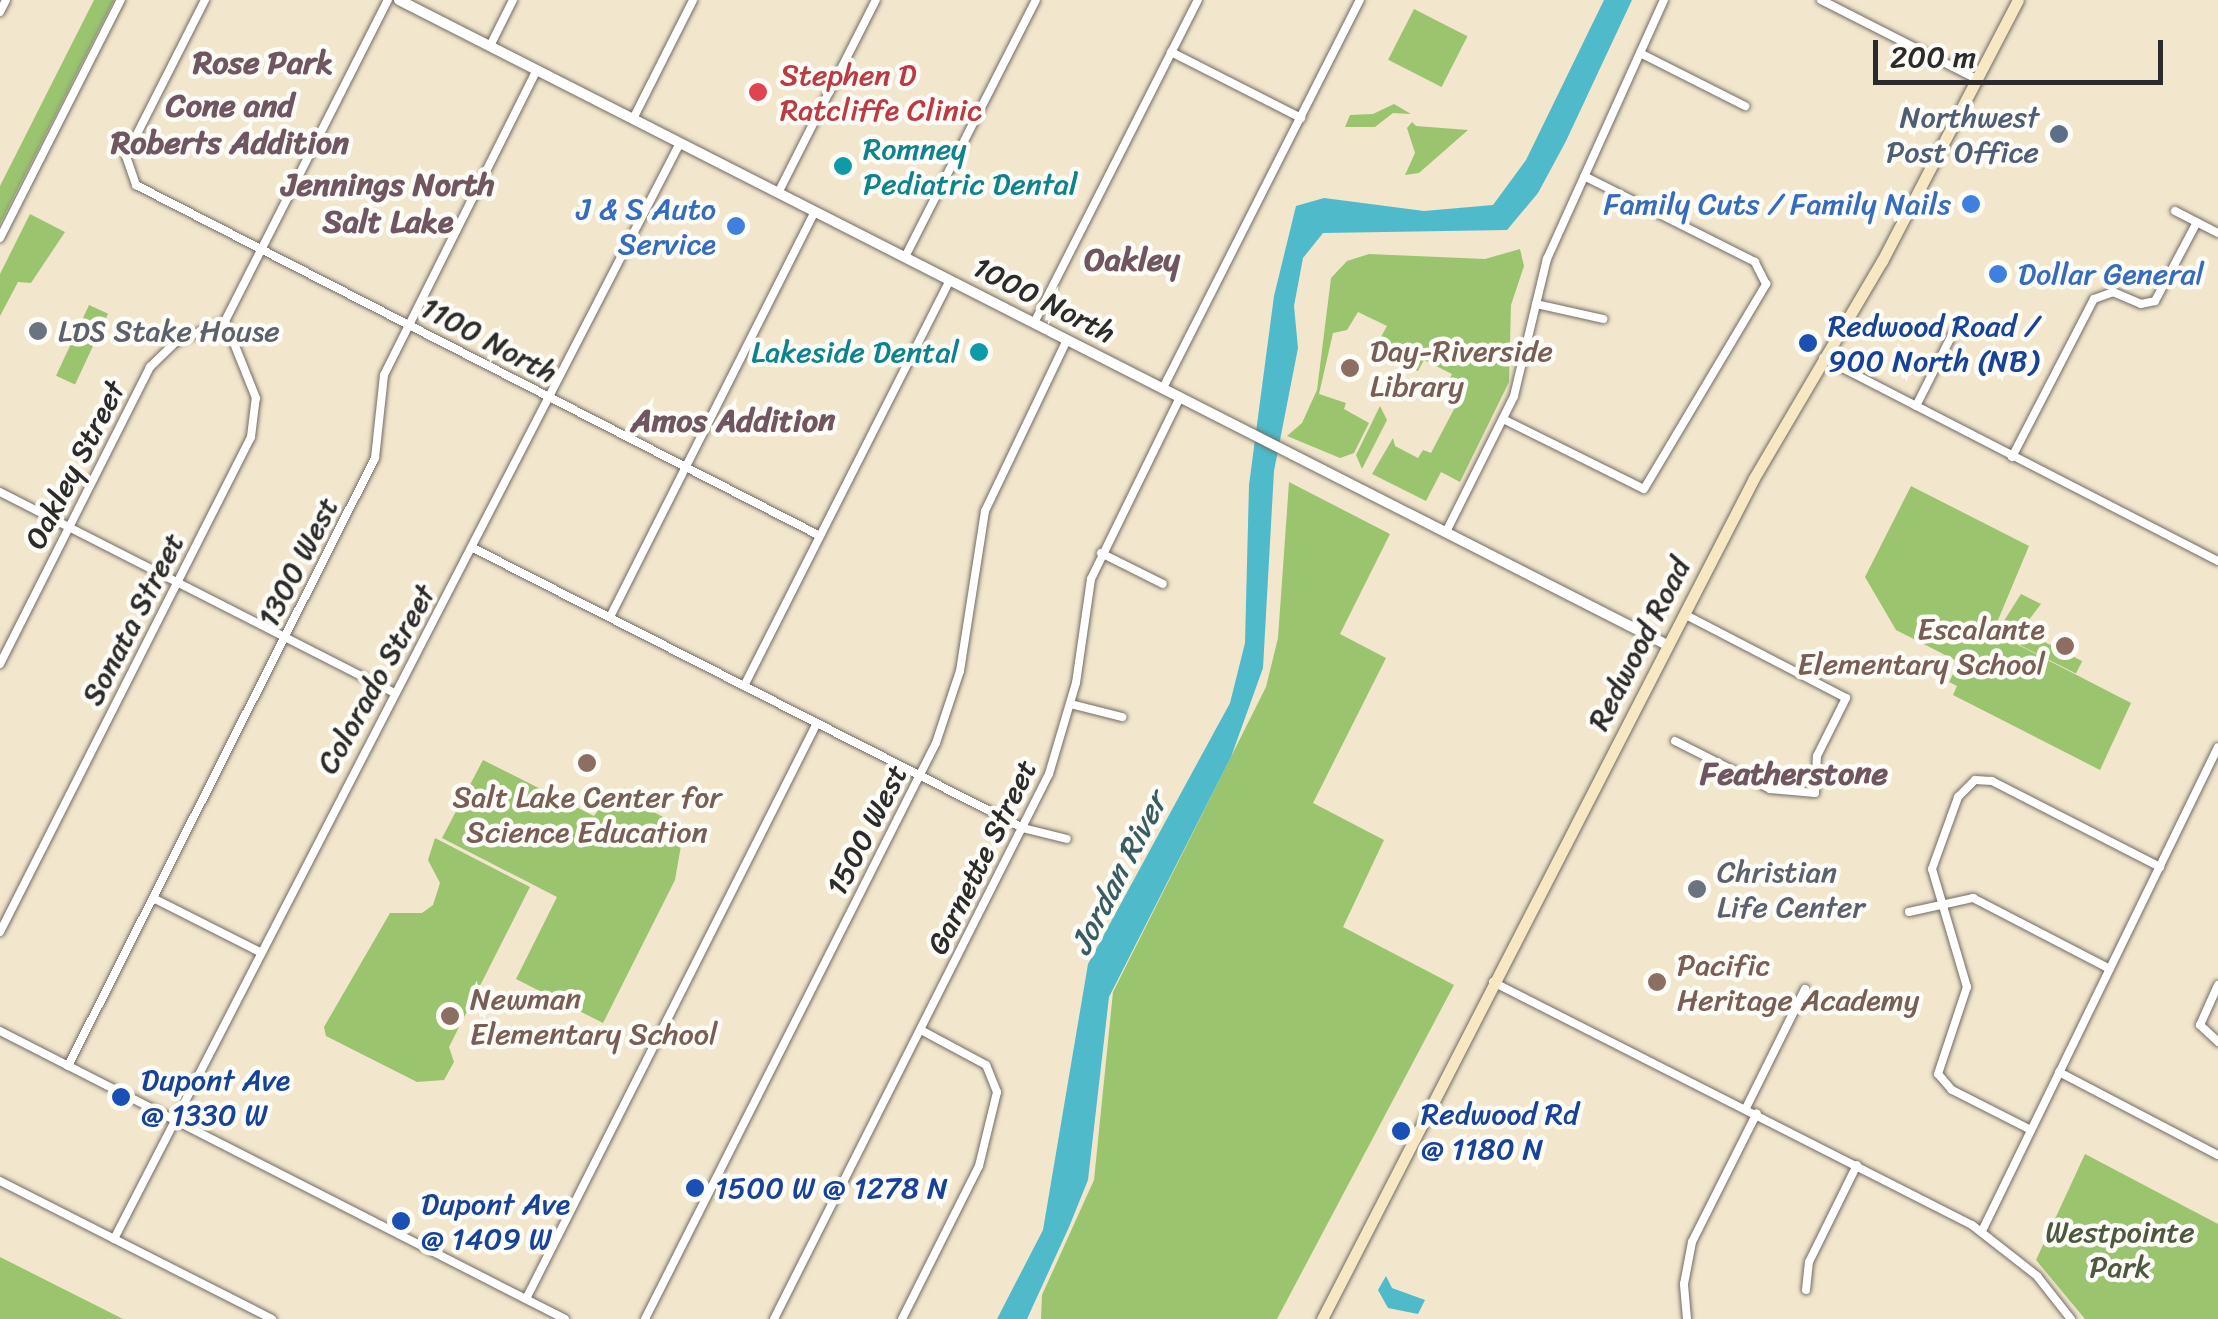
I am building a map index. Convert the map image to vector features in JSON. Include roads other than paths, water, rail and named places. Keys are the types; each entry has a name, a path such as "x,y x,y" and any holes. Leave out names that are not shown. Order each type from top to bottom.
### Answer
{"main road":[{"name":"Redwood Road","path":"1322,1319 1667,644 2018,0"}],"street":[{"path":"0,12 6,0"},
{"path":"0,238 120,0"},
{"name":"1100 North","path":"205,0 126,156 136,184 820,536"},
{"path":"225,322 388,0"},
{"name":"1000 North","path":"399,0 1667,644"},
{"path":"490,46 514,0"},
{"path":"633,119 693,0"},
{"path":"778,193 876,0"},
{"path":"905,257 1036,0"},
{"path":"1034,323 1198,0"},
{"path":"1163,388 1360,0"},
{"path":"1446,532 1517,388 1547,259 1664,0"},
{"path":"1821,0 1977,79"},
{"path":"1172,52 1300,118"},
{"path":"1640,53 1745,106"},
{"name":"1300 West","path":"68,1066 375,458 382,383 537,70"},
{"name":"Colorado Street","path":"114,1239 392,691 474,548 680,143"},
{"path":"1503,420 1644,489 1763,292 1765,272 1584,176"},
{"path":"2175,211 2218,232"},
{"path":"610,618 815,212"},
{"path":"2012,456 2094,299 2108,292 2141,304 2154,302 2197,222"},
{"path":"744,686 950,280"},
{"path":"1536,304 1604,319"},
{"name":"Oakley Street","path":"0,664 156,360 176,342 225,322"},
{"name":"Sonata Street","path":"0,932 256,422 254,390 225,322"},
{"path":"1916,406 1952,334"},
{"name":"1500 West","path":"645,1319 920,776 954,695 985,511 1067,340"},
{"path":"1824,358 2218,562"},
{"name":"Garnette Street","path":"774,1319 1024,828 1071,704 1087,592 1101,554 1180,397"},
{"path":"0,492 392,691"},
{"path":"474,548 1024,828 1067,839"},
{"path":"1101,554 1163,584"},
{"path":"1675,741 1770,789 1814,793 1817,756 1846,698 1684,614"},
{"path":"1071,704 1122,717"},
{"path":"526,1299 817,723"},
{"path":"1982,1230 2218,747"},
{"path":"2031,1130 1940,1079 1938,1062 1966,987 1941,903 1934,849 1961,792 1975,780 1997,783 2160,867"},
{"path":"153,898 260,952"},
{"path":"1909,912 1973,898 2110,968"},
{"path":"1493,982 1982,1230 2037,1276 2071,1319"},
{"path":"2218,985 2201,1028 2218,1042"},
{"path":"1746,1108 1805,989"},
{"path":"902,1319 979,1166 998,1092 986,1065 921,1030"},
{"path":"0,1031 565,1319"},
{"path":"2059,1072 2218,1155"},
{"path":"1687,1319 1684,1270 1692,1242 1758,1114"},
{"path":"1806,1290 1809,1262 1858,1165"},
{"path":"0,1181 272,1319"}],"water":[{"path":"1604,0 1632,0 1538,193 1507,230 1323,233 1303,258 1294,306 1298,348 1274,471 1263,668 1231,757 1109,997 1088,1180 1069,1227 1027,1319 997,1319 1043,1230 1088,964 1230,703 1245,643 1249,485 1274,296 1296,206 1324,198 1424,211 1493,205 1526,160"},
{"path":"1386,1276 1392,1288 1425,1300 1418,1314 1388,1308 1378,1290"}],"place":[{"name":"Stephen D Ratcliffe Clinic","path":"758,92"},
{"name":"Northwest Post Office","path":"2059,134"},
{"name":"Romney Pediatric Dental","path":"843,166"},
{"name":"Family Cuts / Family Nails","path":"1971,204"},
{"name":"J & S Auto Service","path":"736,226"},
{"name":"Dollar General","path":"1998,274"},
{"name":"LDS Stake House","path":"38,331"},
{"name":"Redwood Road / 900 North (NB)","path":"1808,343"},
{"name":"Lakeside Dental","path":"979,352"},
{"name":"Day-Riverside Library","path":"1350,368"},
{"name":"Escalante Elementary School","path":"2065,646"},
{"name":"Salt Lake Center for Science Education","path":"587,763"},
{"name":"Christian Life Center","path":"1697,889"},
{"name":"Pacific Heritage Academy","path":"1657,982"},
{"name":"Newman Elementary School","path":"450,1016"},
{"name":"Dupont Ave @ 1330 W","path":"121,1097"},
{"name":"Redwood Rd @ 1180 N","path":"1401,1131"},
{"name":"1500 W @ 1278 N","path":"695,1188"},
{"name":"Dupont Ave @ 1409 W","path":"401,1221"}],"district":[{"name":"Rose Park","path":"263,63"},
{"name":"Cone and Roberts Addition","path":"230,126"},
{"name":"Jennings North Salt Lake","path":"388,204"},
{"name":"Oakley","path":"1132,260"},
{"name":"Amos Addition","path":"733,421"},
{"name":"Featherstone","path":"1794,774"}],"water label":[{"name":"Jordan River","path":"1119,874"}],"park label":[{"name":"Westpointe Park","path":"2120,1249"}]}
